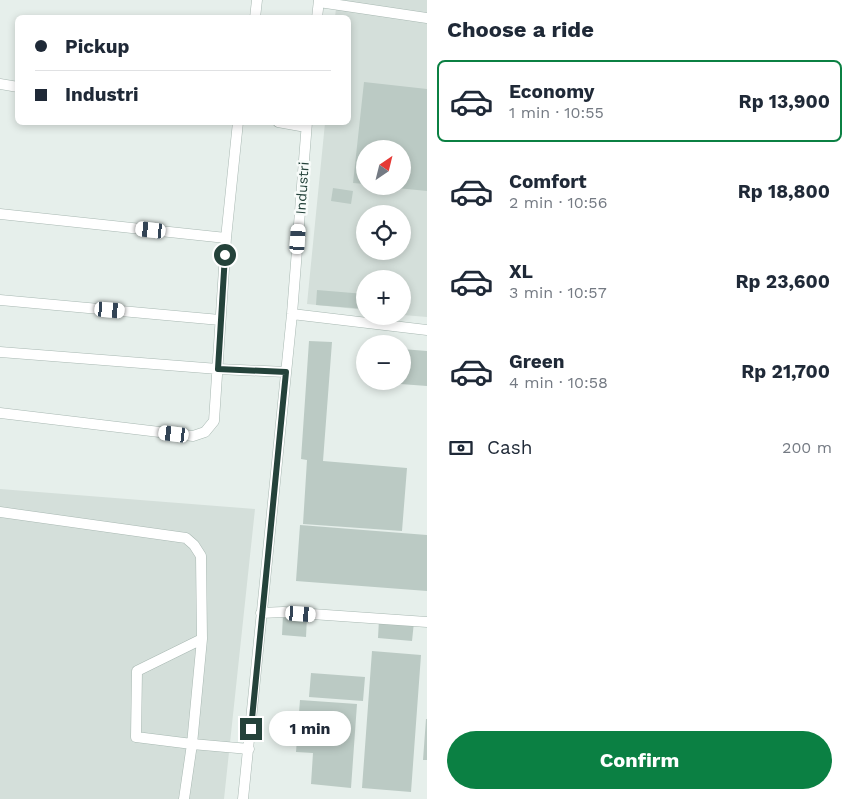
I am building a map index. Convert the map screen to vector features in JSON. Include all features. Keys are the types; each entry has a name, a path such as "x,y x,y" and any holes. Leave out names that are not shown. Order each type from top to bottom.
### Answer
{"lane":[{"path":"254,15 257,0"},
{"path":"317,15 319,1 427,18"},
{"path":"0,84 15,86"},
{"path":"0,413 193,436 205,432 214,421 226,238 238,125"},
{"name":"Industri","path":"243,799 292,314 306,125"},
{"path":"0,214 226,238"},
{"path":"0,300 220,320"},
{"path":"292,314 427,330"},
{"path":"0,352 218,369 286,372"},
{"path":"0,512 186,538 194,545 200,556 202,639 192,744 184,799"},
{"path":"262,613 283,612 427,622"},
{"path":"202,639 137,671 136,737 249,749"}],"shaded area":[{"path":"337,0 427,0 427,317 411,316 411,270 356,270 356,309 307,304 325,125 351,125 351,15 335,15"},
{"path":"0,489 255,509 224,799 0,799"}],"building":[{"path":"364,82 427,89 427,191 411,189 411,140 358,140"},
{"path":"356,155 356,183 353,183"},
{"path":"333,188 353,191 351,204 331,201"},
{"path":"317,290 356,293 356,308 316,305"},
{"path":"309,341 332,342 323,461 407,468 402,531 303,524 307,460 301,459"},
{"path":"411,350 427,351 427,386 411,385"},
{"path":"300,525 427,535 427,591 296,581"},
{"path":"283,615 307,617 306,637 282,635"},
{"path":"379,619 414,622 412,641 378,638"},
{"path":"372,651 421,655 411,792 362,788"},
{"path":"311,673 365,677 363,701 309,697"},
{"path":"300,700 357,704 351,788 311,784 313,753 296,752"},
{"path":"426,719 427,760 423,760"}],"route":[{"path":"225,255 218,369 286,372 251,729"}]}
